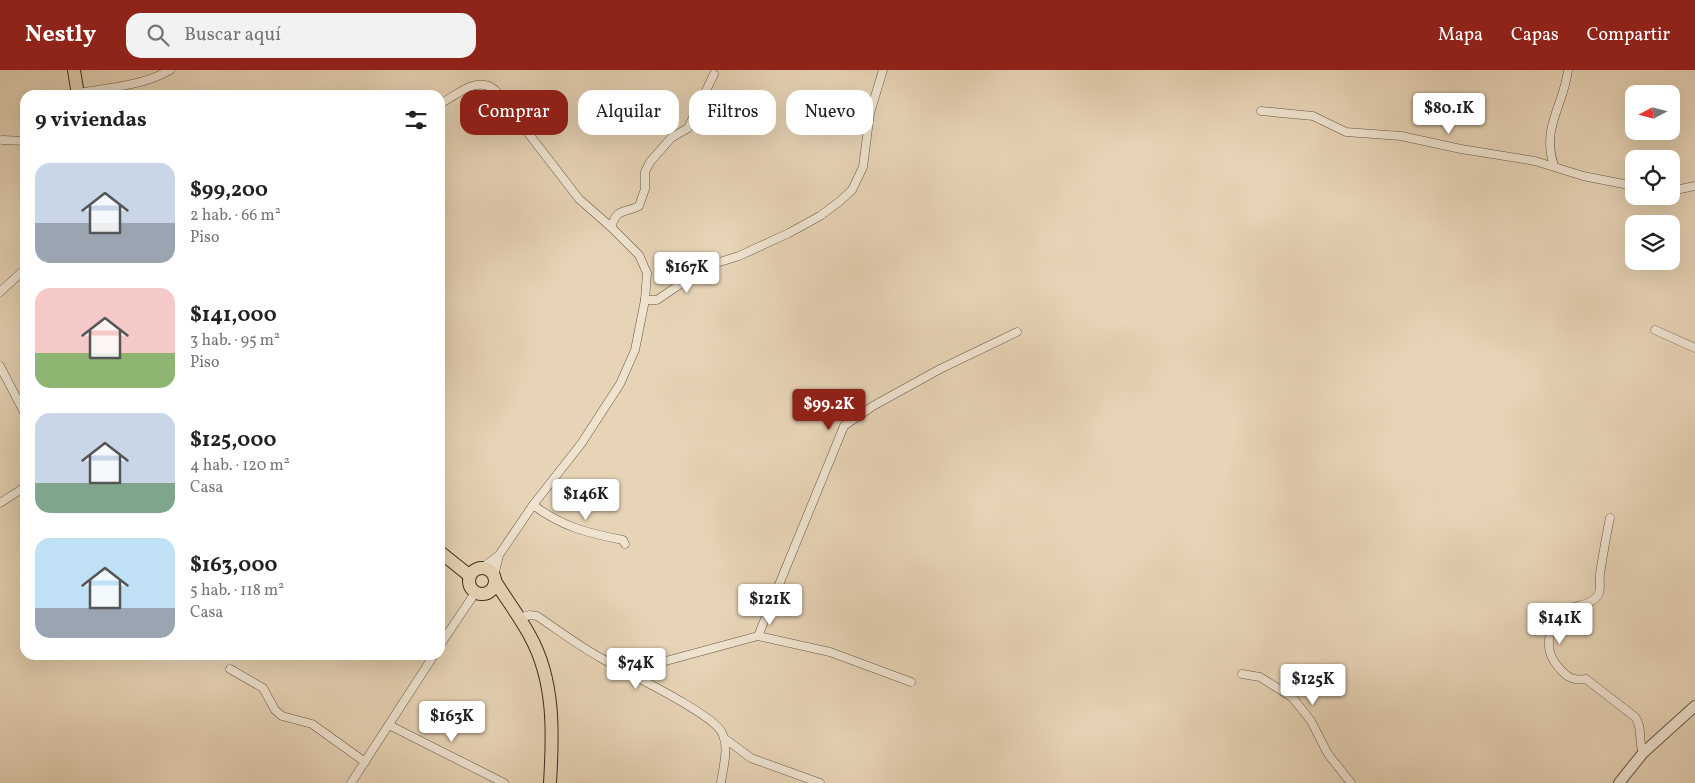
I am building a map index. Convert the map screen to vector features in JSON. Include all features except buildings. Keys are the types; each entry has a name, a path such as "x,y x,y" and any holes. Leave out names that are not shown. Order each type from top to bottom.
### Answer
{"main road":[{"path":"74,70 76,90"},
{"path":"445,556 470,576"},
{"path":"517,616 480,594 469,584 470,576 475,570 482,568 489,570 517,616 538,653 548,687 551,716 550,783"},
{"path":"480,594 493,588 494,578"}],"street":[{"path":"98,90 156,78 170,70"},
{"path":"645,300 657,300 707,266 740,256 789,233 820,216 852,190 862,166 870,113 883,70"},
{"path":"1554,166 1550,153 1550,134 1558,99 1566,85 1568,70"},
{"path":"611,227 615,216 620,212 639,206 645,189 645,172 650,162 671,138 688,128 714,74"},
{"path":"445,101 475,84 488,85 495,90 579,199 611,227 638,255 647,273 645,300 635,350 620,384 582,444 533,505 499,555 482,568"},
{"path":"1260,111 1313,116 1346,132 1401,136 1554,166 1583,176 1625,184"},
{"path":"2,140 20,141"},
{"path":"1680,188 1695,186"},
{"path":"0,292 20,274"},
{"path":"1654,330 1695,348"},
{"path":"758,636 844,426 867,409 932,373 1017,332"},
{"path":"0,366 20,404"},
{"path":"0,503 20,490"},
{"path":"533,505 554,520 579,531 623,540 625,544"},
{"path":"1610,518 1599,592 1591,602 1573,606 1556,617 1548,648 1550,655 1566,676 1574,680 1586,679 1635,716 1639,722 1638,742 1643,753"},
{"path":"494,578 499,555"},
{"path":"445,639 480,594"},
{"path":"517,616 537,616 599,657 703,714 720,729 724,738 725,750 721,783"},
{"path":"626,672 758,636 830,652 911,682"},
{"path":"352,783 431,660"},
{"path":"230,668 263,688 275,710 282,716 312,724 365,762"},
{"path":"1242,674 1260,677 1293,698 1311,721 1328,754 1351,783"},
{"path":"1619,783 1643,753 1695,706"},
{"path":"389,725 504,783"},
{"path":"724,738 750,758 820,783"}]}
